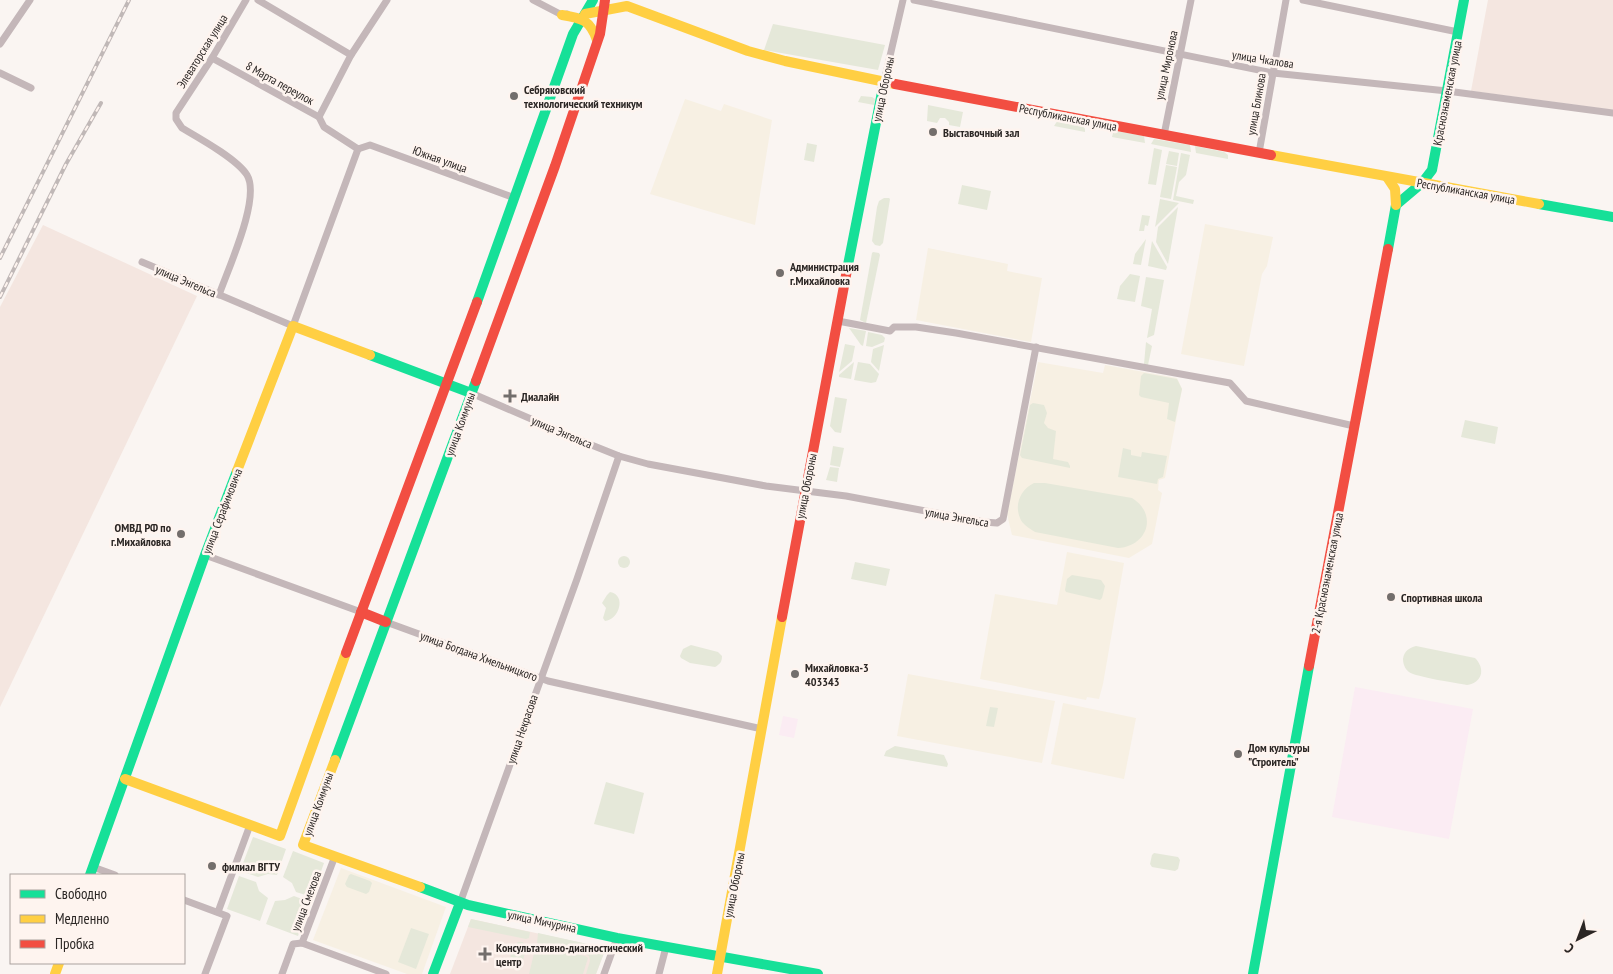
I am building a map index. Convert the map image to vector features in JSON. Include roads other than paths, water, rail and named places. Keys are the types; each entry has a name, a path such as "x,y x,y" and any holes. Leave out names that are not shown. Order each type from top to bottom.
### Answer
{"street":[{"path":"0,44 30,0"},
{"name":"Элеваторская улица","path":"219,295 248,214 251,191 250,182 238,164 182,128 176,120 176,113 212,58 246,0"},
{"path":"258,0 351,55"},
{"path":"319,117 351,55 387,0"},
{"path":"533,0 562,15 570,22 573,34 581,29 588,31 597,41"},
{"name":"улица Коммуны","path":"250,825 280,836 515,198 573,34 593,0"},
{"name":"улица Обороны","path":"718,974 825,380 884,82 903,0"},
{"name":"улица Чкалова","path":"914,0 1180,56 1273,73 1448,91 1613,114"},
{"name":"улица Миронова","path":"1164,135 1191,0"},
{"name":"улица Блинова","path":"1259,154 1286,0"},
{"path":"1303,0 1458,32"},
{"name":"Краснознаменская улица","path":"1422,183 1432,170 1464,0"},
{"name":"Республиканская улица","path":"583,16 604,5 624,3 748,51 884,82 1259,154 1613,217"},
{"name":"улица Коммуны","path":"303,845 423,526 555,166 597,41 604,5"},
{"path":"562,15 583,16 592,26 597,41"},
{"name":"8 Марта переулок","path":"212,58 319,117 324,128 358,149"},
{"path":"0,73 31,88"},
{"name":"Южная улица","path":"358,149 370,145 515,198"},
{"name":"улица Серафимовича","path":"92,871 162,671 358,149"},
{"path":"1432,170 1444,187"},
{"path":"1387,177 1392,181 1397,192 1396,204"},
{"path":"1396,204 1422,183"},
{"name":"2-я Краснознаменская улица","path":"1253,974 1396,204"},
{"name":"улица Энгельса","path":"142,262 293,326 471,393 619,456 669,468 766,486 846,496 984,522 997,523 1003,519 1036,348"},
{"path":"838,321 890,331 894,327 916,327 1230,384 1246,401 1354,426"},
{"name":"улица Некрасова","path":"433,974 580,570 619,456"},
{"name":"улица Богдана Хмельницкого","path":"205,555 540,679 762,729"},
{"path":"125,779 250,825 218,912"},
{"name":"улица Мичурина","path":"303,845 460,903 617,938 818,974"},
{"name":"улица Смехова","path":"282,974 292,944 302,943 334,856"},
{"path":"92,871 109,874"},
{"path":"185,900 227,916 205,974"},
{"path":"604,974 617,938"},
{"path":"302,943 386,974"},
{"path":"659,974 666,947"}],"railway":[{"path":"0,258 129,0"},
{"path":"0,297 66,164 101,103"}],"place":[{"name":"Себряковский технологический техникум","path":"514,96"},
{"name":"Выставочный зал","path":"933,132"},
{"name":"Администрация г.Михайловка","path":"780,273"},
{"name":"Диалайн","path":"510,396"},
{"name":"ОМВД РФ по г.Михайловка","path":"181,534"},
{"name":"Спортивная школа","path":"1391,597"},
{"name":"Михайловка-3 403343","path":"795,674"},
{"name":"Дом культуры \"Строитель\"","path":"1238,754"},
{"name":"филиал ВГТУ","path":"212,866"},
{"name":"Консультативно-диагностический центр","path":"485,954"}]}
